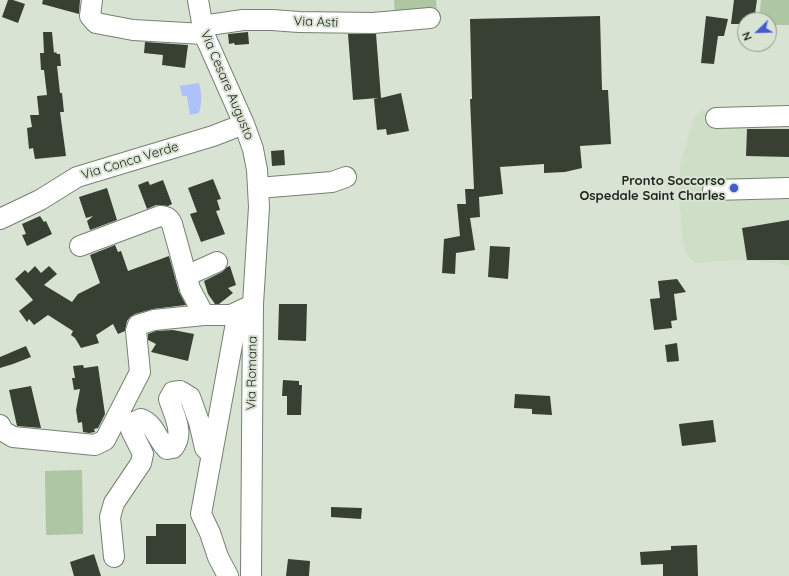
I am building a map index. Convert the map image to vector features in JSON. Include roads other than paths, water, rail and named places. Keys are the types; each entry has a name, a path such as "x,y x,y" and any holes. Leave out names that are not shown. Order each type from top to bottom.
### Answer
{"street":[{"name":"Via Asti","path":"92,0 90,16 96,23 133,30 203,30 243,20 373,23 430,18"},
{"name":"Via Cesare Augusto","path":"198,0 203,30 244,124 253,149 258,179"},
{"path":"716,118 789,116"},
{"name":"Via Conca Verde","path":"0,219 40,200 77,177 213,136 244,124"},
{"path":"258,179 332,182 346,176"},
{"name":"Via Romana","path":"251,576 245,308 259,207 258,179"},
{"path":"713,190 789,188"},
{"path":"80,246 160,216 166,217 172,224 190,289 204,315"},
{"path":"186,276 217,262"},
{"path":"0,425 3,431 13,437 95,445 105,440 140,372 136,331 138,325 154,320 204,315 232,315 245,308"},
{"path":"228,576 218,557 210,533 201,514 212,455 245,308"},
{"path":"114,557 110,517 114,503 142,463 143,454 131,430 132,423 141,419 149,422 162,445 167,449 173,448 178,442 179,432 169,399 173,392 180,391 190,397 199,422 205,448 212,455"}],"water":[{"path":"199,83 201,91 201,105 199,113 190,115 187,96 182,96 180,86"}],"place":[{"name":"Pronto Soccorso Ospedale Saint Charles","path":"734,188"}]}
